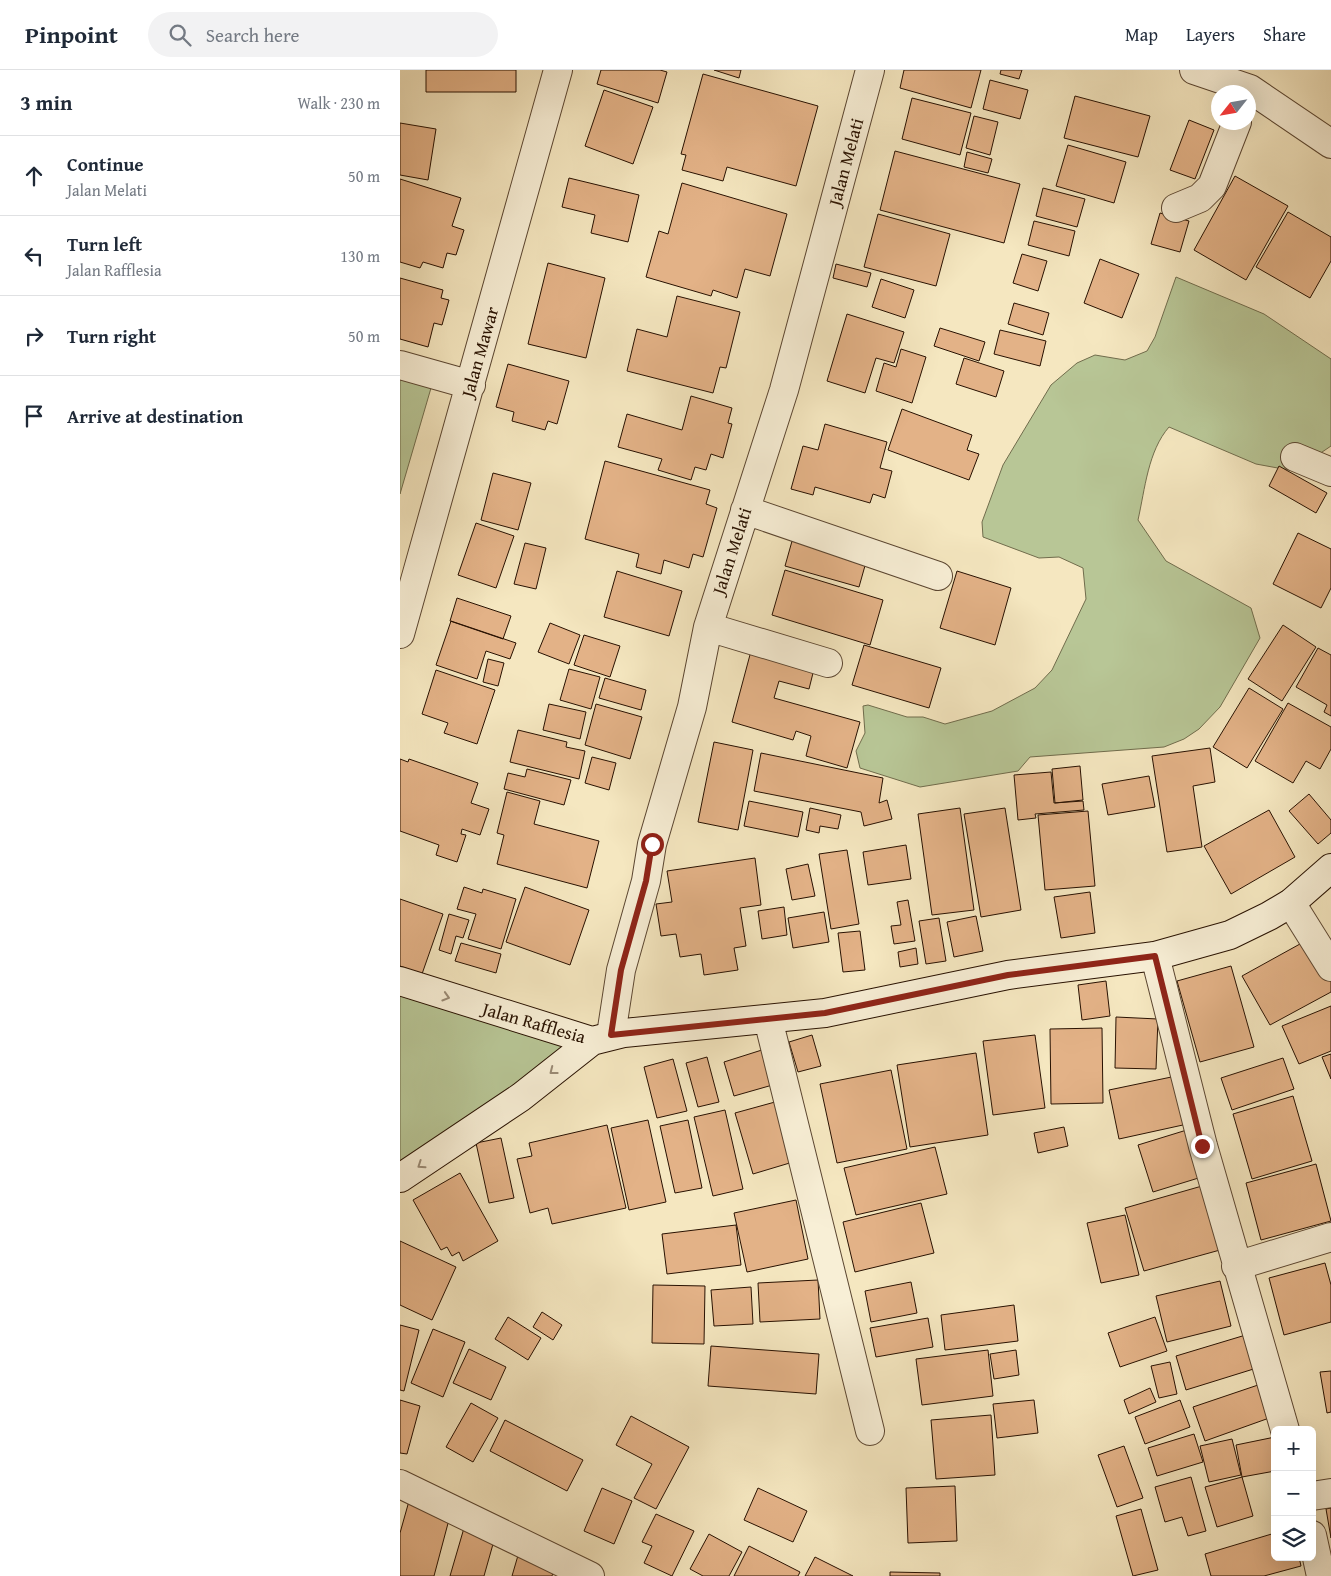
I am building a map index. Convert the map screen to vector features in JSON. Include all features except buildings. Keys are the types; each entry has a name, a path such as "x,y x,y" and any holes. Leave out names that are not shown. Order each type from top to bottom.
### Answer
{"street":[{"name":"Jalan Mawar","path":"400,634 410,564 471,385 558,70"},
{"name":"Jalan Melati","path":"602,1038 646,881 652,844 692,707 708,627 784,390 870,70"},
{"path":"1194,70 1233,85"},
{"path":"1256,96 1331,144"},
{"path":"1176,208 1200,198 1212,186 1234,130"},
{"path":"400,365 471,385"},
{"path":"1296,457 1331,472"},
{"path":"745,510 938,576"},
{"path":"708,627 828,663"},
{"name":"Jalan Rafflesia","path":"400,981 602,1038 825,1013 1008,975 1155,956 1230,935 1291,903 1331,868"},
{"path":"1291,903 1331,967"},
{"path":"1155,956 1202,1146 1284,1426"},
{"path":"768,1019 870,1431"},
{"path":"400,1178 521,1097 602,1038"},
{"path":"1236,1266 1331,1237"},
{"path":"400,1484 590,1576"},
{"path":"1316,1495 1331,1492"},
{"path":"1316,1553 1321,1576"}],"green space":[{"path":"1176,277 1264,314 1331,359 1331,446 1294,471 1256,464 1169,427 1156,447 1152,459 1138,520 1166,561 1251,608 1260,638 1220,707 1199,729 1184,739 1164,747 1030,757 1018,771 920,787 860,768 856,751 865,733 863,706 868,705 907,717 923,717 945,724 992,711 1035,688 1052,670 1086,599 1083,568 1059,557 1039,558 983,537 982,522 1003,465 1051,385 1077,363 1095,355 1125,360 1147,351 1155,337"},
{"path":"400,379 431,388 400,494"},
{"path":"400,972 600,1035 400,1161"}],"route":[{"path":"652,844 646,881 621,970 611,1035 825,1013 1008,975 1155,956 1202,1146"}]}
